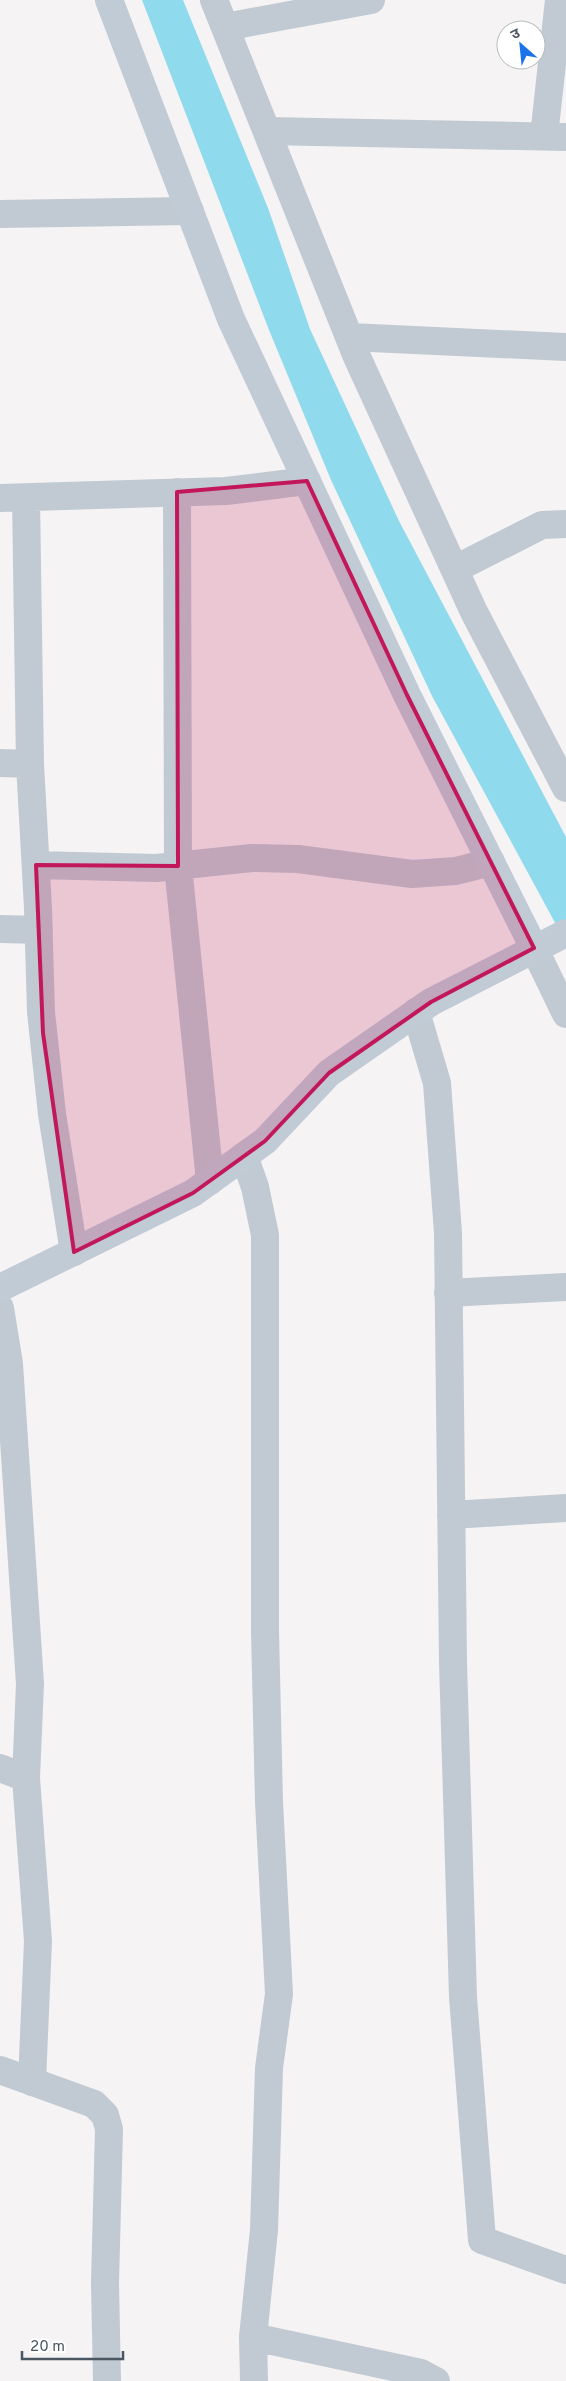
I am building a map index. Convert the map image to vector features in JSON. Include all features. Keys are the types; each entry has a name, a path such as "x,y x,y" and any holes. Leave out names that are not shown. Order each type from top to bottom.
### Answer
{"street":[{"path":"109,0 231,319 407,695 491,862 550,941 566,1014"},
{"path":"214,0 350,337 474,612 566,788"},
{"path":"225,27 371,0"},
{"path":"267,131 555,136 559,0"},
{"path":"0,214 190,211"},
{"path":"350,337 566,347"},
{"path":"74,1252 52,1114 43,1033 36,865 13,498 226,491 307,481"},
{"path":"177,492 178,866 210,1181"},
{"path":"455,569 542,524 566,524"},
{"path":"0,763 30,764"},
{"path":"36,865 178,866 252,858 298,859 412,874 432,874 456,871 491,862"},
{"path":"0,929 39,930"},
{"path":"0,1288 193,1193 265,1141 329,1073 416,1012 550,941"},
{"path":"416,1012 437,1083 448,1233 453,1662 463,1997 482,2240 566,2270"},
{"path":"244,1156 255,1187 265,1235 266,1641 269,1802 279,1994 269,2068 264,2230 253,2337 254,2381"},
{"path":"448,1293 566,1287"},
{"path":"0,1308 8,1364 30,1684 26,1778 38,1941 32,2082"},
{"path":"451,1514 566,1508"},
{"path":"0,1768 26,1778"},
{"path":"0,2070 94,2104 104,2115 109,2128 105,2283 107,2381"},
{"path":"253,2337 421,2373 436,2381"}],"highlighted area":[{"path":"307,481 407,695 534,948 431,1002 329,1073 265,1141 193,1193 74,1252 43,1033 36,865 178,866 177,492"}],"water":[{"path":"142,0 183,0 268,208 310,329 399,521 566,837 566,943 432,696 331,480 269,330"}]}
